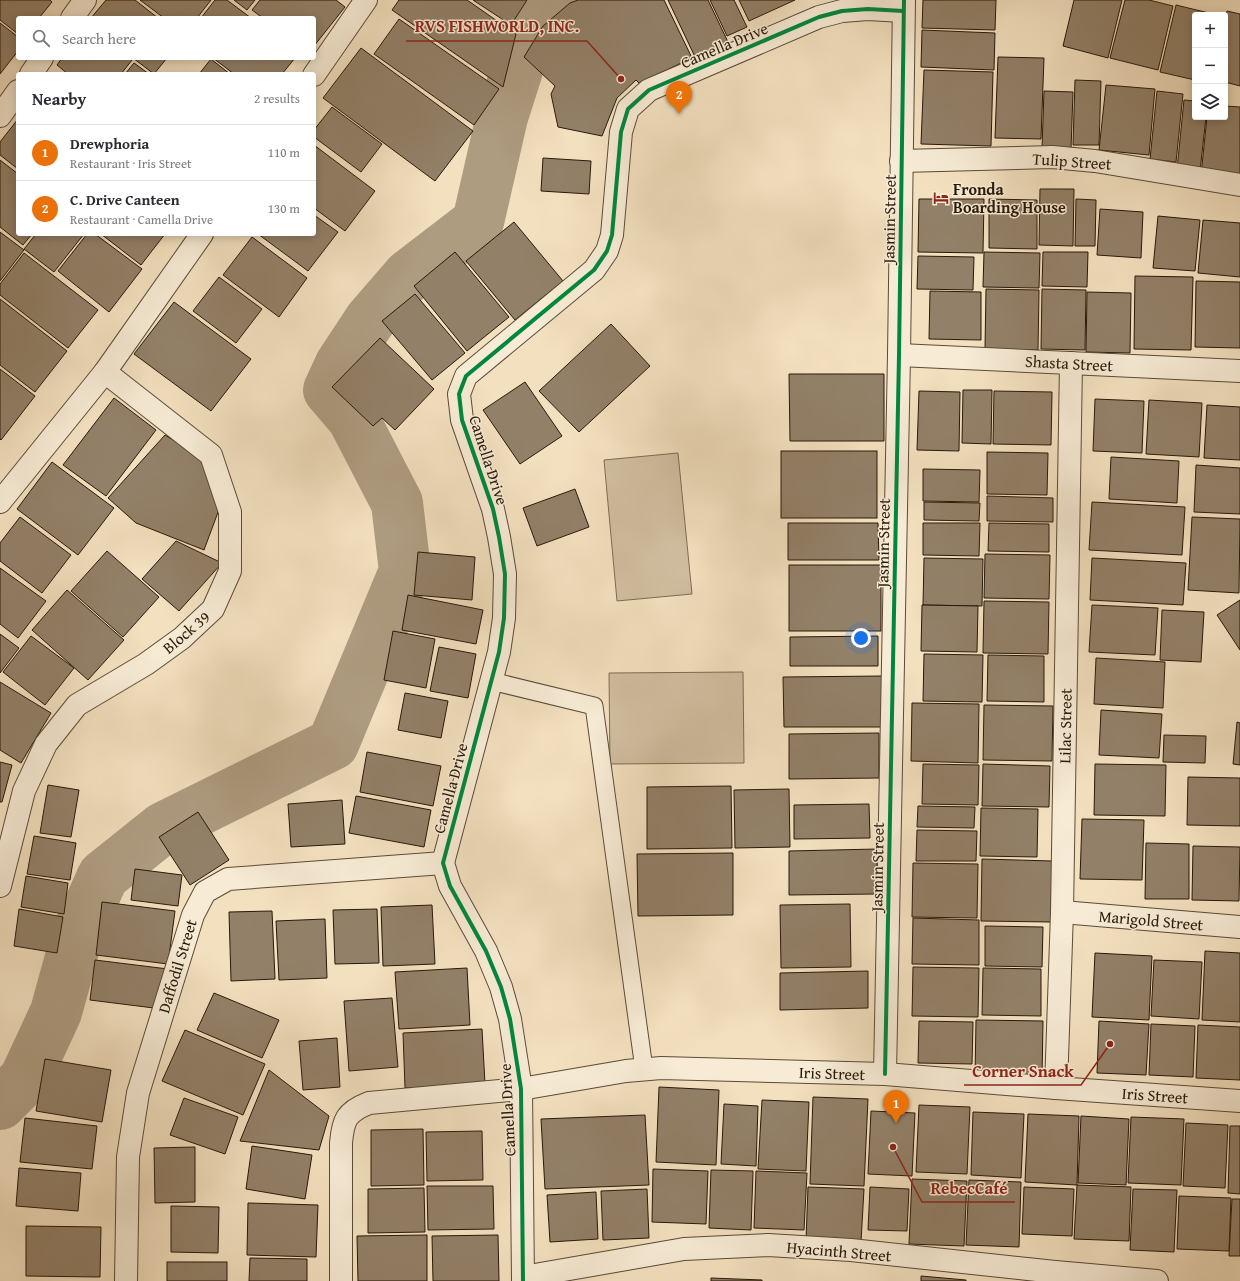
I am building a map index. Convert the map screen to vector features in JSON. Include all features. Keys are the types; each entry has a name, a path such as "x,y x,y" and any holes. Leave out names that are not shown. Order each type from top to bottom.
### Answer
{"street":[{"path":"73,16 85,0"},
{"path":"316,72 364,1"},
{"name":"Jasmin Street","path":"885,1074 899,355 903,6"},
{"name":"Camella Drive","path":"523,1279 521,1089 510,1019 501,987 486,951 450,886 443,863 490,681 499,652 504,618 505,574 499,536 493,510 462,420 458,394 466,376 594,270 607,251 612,235 621,132 628,109 649,90 819,17 842,11 903,6"},
{"path":"32,72 41,60"},
{"path":"0,116 16,94"},
{"name":"Tulip Street","path":"901,161 1052,157 1095,161 1240,184"},
{"path":"0,502 105,372 201,236"},
{"name":"Shasta Street","path":"899,355 1240,371"},
{"name":"Lilac Street","path":"1056,1088 1062,912 1071,363"},
{"name":"Block 39","path":"0,886 24,792 46,744 77,705 146,664 182,638 213,609 230,571 230,512 211,455 105,372"},
{"name":"Daffodil Street","path":"126,1281 128,1157 138,1093 193,915 205,892 228,879 443,863"},
{"name":"Marigold Street","path":"1062,912 1240,927"},
{"name":"Iris Street","path":"341,1281 342,1128 350,1114 356,1108 369,1103 521,1089 626,1071 661,1068 885,1074 1240,1101"},
{"name":"Hyacinth Street","path":"523,1279 684,1249 768,1245 851,1250 1054,1276 1157,1281"}],"lane":[{"path":"490,681 594,706 644,1069"}],"shaded area":[{"path":"678,453 692,594 617,601 604,460"},
{"path":"743,672 744,763 610,764 609,673"}],"building":[{"path":"0,0 50,0 52,2 41,16 16,16 16,32 0,20"},
{"path":"106,0 135,0 155,16 93,16"},
{"path":"140,0 211,0 199,16 161,16"},
{"path":"215,0 227,0 248,16 203,16"},
{"path":"234,0 255,0 247,10"},
{"path":"260,0 336,0 345,7 316,43 316,16 260,16 252,10"},
{"path":"399,0 467,0 516,34 503,87 392,10"},
{"path":"473,0 527,0 511,25"},
{"path":"578,0 664,0 692,58 639,83 636,80 617,98 602,136 558,127 551,94 555,86 524,57 543,26 570,3"},
{"path":"668,0 708,0 729,44 696,59"},
{"path":"710,0 734,0 747,27 727,36"},
{"path":"739,0 795,0 749,21"},
{"path":"923,0 996,0 995,30 922,28"},
{"path":"1074,0 1122,0 1108,58 1063,46"},
{"path":"1125,0 1149,0 1173,6 1158,70 1110,58"},
{"path":"1176,5 1205,12 1192,12 1192,79 1160,72"},
{"path":"1227,11 1240,14 1240,86 1228,83 1228,12"},
{"path":"399,19 499,89 474,125 374,54"},
{"path":"0,23 16,35 16,54 0,74"},
{"path":"922,30 995,33 994,70 921,67"},
{"path":"361,48 473,131 435,181 323,98"},
{"path":"998,57 1044,58 1041,139 995,138"},
{"path":"61,60 132,60 123,72 66,72 57,65"},
{"path":"136,60 165,60 156,72 151,72"},
{"path":"210,60 212,60 227,72 201,72"},
{"path":"216,60 293,60 284,72 231,72"},
{"path":"134,63 146,72 127,72"},
{"path":"924,70 993,72 991,146 921,144"},
{"path":"1075,80 1101,81 1099,145 1073,145"},
{"path":"1106,85 1155,89 1149,155 1099,150"},
{"path":"1044,91 1073,92 1071,149 1042,148"},
{"path":"1157,91 1183,94 1176,162 1150,159"},
{"path":"1184,100 1192,101 1192,120 1206,120 1200,171 1177,169"},
{"path":"1228,106 1240,107 1240,179 1201,175 1207,120 1228,120"},
{"path":"332,107 382,144 361,172 316,138 316,127"},
{"path":"16,122 16,167 0,155 0,142"},
{"path":"316,147 375,191 345,231 316,209"},
{"path":"543,158 591,161 589,194 541,191"},
{"path":"0,160 16,172 16,236 30,236 23,245 0,227"},
{"path":"1040,189 1074,189 1073,246 1039,245"},
{"path":"919,199 984,199 983,253 918,252"},
{"path":"989,199 1037,200 1037,249 989,248"},
{"path":"1076,199 1096,200 1095,246 1075,246"},
{"path":"1100,209 1143,212 1141,258 1097,255"},
{"path":"316,216 338,232 308,271 261,236 316,236"},
{"path":"1158,216 1200,220 1195,271 1153,268"},
{"path":"1203,220 1240,223 1240,277 1198,273"},
{"path":"514,222 563,281 515,320 466,261"},
{"path":"0,232 24,250 0,281"},
{"path":"34,236 82,236 54,272 24,249"},
{"path":"85,236 98,236 142,269 109,312 58,271"},
{"path":"104,236 163,236 141,265"},
{"path":"252,237 307,278 279,317 223,275"},
{"path":"455,252 509,317 467,351 414,286"},
{"path":"984,252 1040,253 1039,288 983,287"},
{"path":"1043,252 1088,252 1087,287 1042,286"},
{"path":"24,253 98,310 68,348 0,295 0,284"},
{"path":"918,256 974,257 973,290 917,289"},
{"path":"1135,276 1193,277 1191,350 1134,349"},
{"path":"219,277 262,309 236,343 193,311"},
{"path":"1196,281 1240,282 1240,348 1195,347"},
{"path":"986,289 1039,290 1038,350 985,349"},
{"path":"1042,289 1086,290 1085,350 1041,349"},
{"path":"930,291 981,292 981,340 929,339"},
{"path":"1087,292 1131,293 1130,353 1086,352"},
{"path":"415,294 465,353 432,380 382,321"},
{"path":"0,299 67,351 35,392 0,365"},
{"path":"174,302 251,359 211,411 134,354"},
{"path":"611,324 650,366 579,432 539,391"},
{"path":"380,338 434,389 395,430 382,418 373,426 332,387"},
{"path":"0,369 35,396 1,440 0,439"},
{"path":"789,374 884,374 884,441 790,441"},
{"path":"525,382 562,436 520,464 483,410"},
{"path":"963,390 992,390 991,444 962,443"},
{"path":"919,391 960,392 959,451 917,450"},
{"path":"994,391 1052,392 1051,445 993,444"},
{"path":"114,398 156,430 106,496 63,465"},
{"path":"1095,399 1144,401 1142,453 1093,451"},
{"path":"1149,400 1202,403 1199,457 1146,454"},
{"path":"1207,405 1240,407 1240,460 1204,458"},
{"path":"165,435 203,458 224,496 204,550 136,523 108,498"},
{"path":"781,451 877,451 877,518 781,518"},
{"path":"987,452 1048,453 1047,495 987,494"},
{"path":"1111,457 1179,461 1177,503 1109,499"},
{"path":"52,462 114,508 78,555 17,509"},
{"path":"1196,465 1240,468 1240,514 1194,512"},
{"path":"923,469 980,470 979,502 923,501"},
{"path":"575,489 589,527 537,546 523,508"},
{"path":"987,496 1053,498 1053,522 987,521"},
{"path":"924,502 980,503 979,521 924,520"},
{"path":"1092,502 1185,507 1182,555 1089,550"},
{"path":"20,517 71,555 42,593 0,561 0,543"},
{"path":"1192,517 1240,519 1239,593 1188,590"},
{"path":"788,523 878,523 879,560 788,560"},
{"path":"923,523 980,523 979,556 923,555"},
{"path":"989,523 1049,524 1049,552 988,551"},
{"path":"176,541 222,563 179,611 142,579"},
{"path":"107,551 159,597 123,637 71,591"},
{"path":"418,552 475,557 472,600 414,595"},
{"path":"985,554 1050,555 1049,599 984,598"},
{"path":"924,558 983,559 982,606 923,605"},
{"path":"1092,558 1186,563 1183,605 1090,600"},
{"path":"789,565 881,565 881,631 789,631"},
{"path":"0,568 46,601 18,638 0,624"},
{"path":"67,590 124,640 88,680 32,630"},
{"path":"408,595 483,610 476,644 402,630"},
{"path":"1240,600 1240,650 1217,615"},
{"path":"984,601 1049,602 1048,654 983,653"},
{"path":"922,605 978,606 977,652 921,651"},
{"path":"1092,605 1158,608 1155,655 1089,652"},
{"path":"1162,610 1204,612 1201,662 1160,660"},
{"path":"393,631 435,639 426,688 384,680"},
{"path":"0,634 19,648 0,673"},
{"path":"31,636 74,668 45,705 3,672"},
{"path":"878,636 878,666 790,666 790,637"},
{"path":"439,647 476,654 468,698 430,691"},
{"path":"924,654 983,655 982,702 923,701"},
{"path":"988,655 1044,656 1044,702 987,701"},
{"path":"1096,658 1165,662 1163,708 1094,704"},
{"path":"883,676 883,727 784,727 783,677"},
{"path":"0,682 51,713 21,763 0,750"},
{"path":"405,693 448,701 441,738 398,730"},
{"path":"912,703 979,704 978,763 911,761"},
{"path":"984,705 1053,706 1052,761 983,760"},
{"path":"1101,710 1162,714 1159,758 1099,755"},
{"path":"1237,722 1240,723 1240,765 1233,764"},
{"path":"879,733 879,778 789,779 789,734"},
{"path":"1164,735 1206,736 1205,763 1163,762"},
{"path":"367,752 441,766 433,806 360,792"},
{"path":"0,762 12,765 2,802 0,802"},
{"path":"923,764 979,765 978,805 922,804"},
{"path":"983,764 1050,766 1049,807 982,806"},
{"path":"1095,764 1166,765 1165,816 1094,815"},
{"path":"1188,777 1240,778 1240,826 1187,825"},
{"path":"48,785 79,790 71,837 40,833"},
{"path":"731,786 732,848 647,849 647,787"},
{"path":"789,789 790,847 735,848 734,790"},
{"path":"356,796 431,810 424,847 349,833"},
{"path":"342,800 345,844 291,847 288,804"},
{"path":"869,804 870,838 794,839 794,805"},
{"path":"918,806 975,807 974,828 917,827"},
{"path":"981,808 1038,809 1037,857 980,856"},
{"path":"198,812 229,860 190,885 159,837"},
{"path":"1082,819 1144,820 1142,880 1080,879"},
{"path":"917,830 977,831 976,861 916,861"},
{"path":"34,836 76,843 70,880 27,874"},
{"path":"1146,843 1189,844 1189,899 1145,899"},
{"path":"1193,846 1240,847 1239,901 1192,900"},
{"path":"877,849 877,894 789,895 789,851"},
{"path":"733,853 733,915 638,916 637,854"},
{"path":"982,859 1052,861 1051,922 981,921"},
{"path":"913,863 978,864 977,918 912,917"},
{"path":"135,869 182,875 178,906 131,900"},
{"path":"26,876 68,883 64,914 21,907"},
{"path":"102,902 175,911 168,964 96,955"},
{"path":"850,904 851,967 781,968 780,905"},
{"path":"432,905 435,964 383,966 381,907"},
{"path":"19,909 63,917 57,953 14,946"},
{"path":"377,909 379,963 335,964 333,910"},
{"path":"272,911 275,979 231,981 229,912"},
{"path":"913,918 979,920 979,965 912,964"},
{"path":"325,919 327,978 279,980 276,921"},
{"path":"985,926 1043,927 1042,967 985,966"},
{"path":"1205,951 1240,953 1240,1022 1202,1020"},
{"path":"1095,953 1152,956 1149,1020 1092,1017"},
{"path":"95,960 168,969 162,1009 90,1000"},
{"path":"1154,960 1202,962 1199,1019 1151,1016"},
{"path":"913,967 979,968 978,1017 912,1016"},
{"path":"467,968 470,1025 399,1029 395,972"},
{"path":"983,968 1041,969 1041,1016 982,1015"},
{"path":"868,971 868,1008 780,1010 780,973"},
{"path":"214,993 279,1020 262,1058 197,1030"},
{"path":"392,998 398,1067 349,1071 344,1001"},
{"path":"976,1020 1043,1021 1042,1078 975,1077"},
{"path":"919,1021 973,1022 972,1064 918,1063"},
{"path":"1099,1021 1149,1024 1146,1075 1097,1073"},
{"path":"1151,1024 1195,1026 1193,1077 1149,1075"},
{"path":"1198,1025 1240,1027 1240,1080 1196,1078"},
{"path":"482,1029 485,1084 405,1088 403,1033"},
{"path":"185,1030 265,1064 243,1115 162,1081"},
{"path":"337,1038 340,1087 303,1090 299,1041"},
{"path":"45,1059 111,1070 102,1122 36,1111"},
{"path":"269,1070 329,1116 319,1150 240,1141"},
{"path":"659,1087 719,1090 716,1165 656,1162"},
{"path":"813,1097 868,1099 864,1186 810,1184"},
{"path":"184,1098 238,1117 225,1154 170,1135"},
{"path":"762,1100 809,1102 806,1171 758,1169"},
{"path":"724,1104 758,1106 756,1166 721,1164"},
{"path":"919,1105 970,1107 967,1174 916,1172"},
{"path":"871,1111 915,1113 912,1176 868,1174"},
{"path":"973,1112 1024,1114 1021,1178 971,1175"},
{"path":"1028,1114 1079,1116 1077,1185 1025,1182"},
{"path":"645,1115 649,1185 545,1189 541,1119"},
{"path":"1081,1116 1129,1119 1126,1185 1078,1183"},
{"path":"1131,1117 1184,1119 1181,1185 1128,1183"},
{"path":"25,1118 97,1126 92,1169 20,1162"},
{"path":"1186,1123 1228,1125 1225,1188 1183,1186"},
{"path":"1230,1126 1240,1126 1240,1194 1228,1193"},
{"path":"423,1129 424,1185 371,1186 371,1130"},
{"path":"482,1131 483,1180 427,1181 426,1132"},
{"path":"252,1146 312,1155 305,1199 246,1189"},
{"path":"195,1147 195,1202 155,1203 154,1148"},
{"path":"19,1168 81,1173 78,1211 16,1206"},
{"path":"653,1169 708,1171 706,1224 652,1222"},
{"path":"711,1170 753,1171 751,1230 709,1228"},
{"path":"756,1171 807,1173 804,1230 754,1228"},
{"path":"912,1179 967,1181 964,1246 909,1244"},
{"path":"969,1180 1021,1182 1019,1247 966,1245"},
{"path":"1077,1185 1131,1187 1129,1241 1074,1239"},
{"path":"427,1186 493,1186 494,1229 428,1230"},
{"path":"808,1187 864,1189 861,1242 806,1240"},
{"path":"870,1187 909,1189 907,1231 868,1230"},
{"path":"1024,1187 1074,1189 1072,1236 1022,1234"},
{"path":"424,1188 425,1232 368,1233 368,1189"},
{"path":"647,1189 649,1238 603,1240 601,1191"},
{"path":"1133,1189 1177,1190 1174,1252 1130,1250"},
{"path":"596,1192 598,1239 550,1242 547,1195"},
{"path":"1179,1196 1231,1198 1229,1251 1177,1249"},
{"path":"1232,1199 1240,1199 1240,1256 1229,1256"},
{"path":"248,1203 318,1205 316,1257 247,1255"},
{"path":"171,1206 219,1207 218,1253 171,1252"},
{"path":"26,1226 101,1227 100,1277 26,1276"},
{"path":"427,1235 427,1281 358,1281 357,1236"},
{"path":"498,1235 499,1281 433,1281 432,1236"},
{"path":"250,1258 307,1259 307,1281 249,1281"},
{"path":"167,1262 227,1262 227,1281 167,1281"},
{"path":"921,1276 966,1280 966,1281 921,1281"},
{"path":"711,1278 762,1280 762,1281 711,1281"}],"waterway":[{"path":"0,1104 25,1079 56,1012 78,932 103,876 163,828 333,744 405,571 397,503 353,418 329,390 341,364 370,320 409,275 478,222 502,117 523,51 555,6 569,0"}],"cycle path":[{"path":"885,1074 899,355 904,0"},
{"path":"523,1281 521,1089 510,1019 501,987 486,951 450,886 443,863 499,652 504,618 505,574 499,537 493,509 462,420 459,394 466,376 594,270 607,251 612,235 621,132 628,109 649,90 819,17 842,11 868,9 903,11"}],"place":[{"name":"RVS FISHWORLD, INC.","path":"621,79"},
{"name":"C. Drive Canteen","path":"679,114"},
{"name":"Fronda Boarding House","path":"941,198"},
{"name":"Corner Snack","path":"1110,1044"},
{"name":"Drewphoria","path":"896,1123"},
{"name":"RebecCafé","path":"893,1147"}]}
